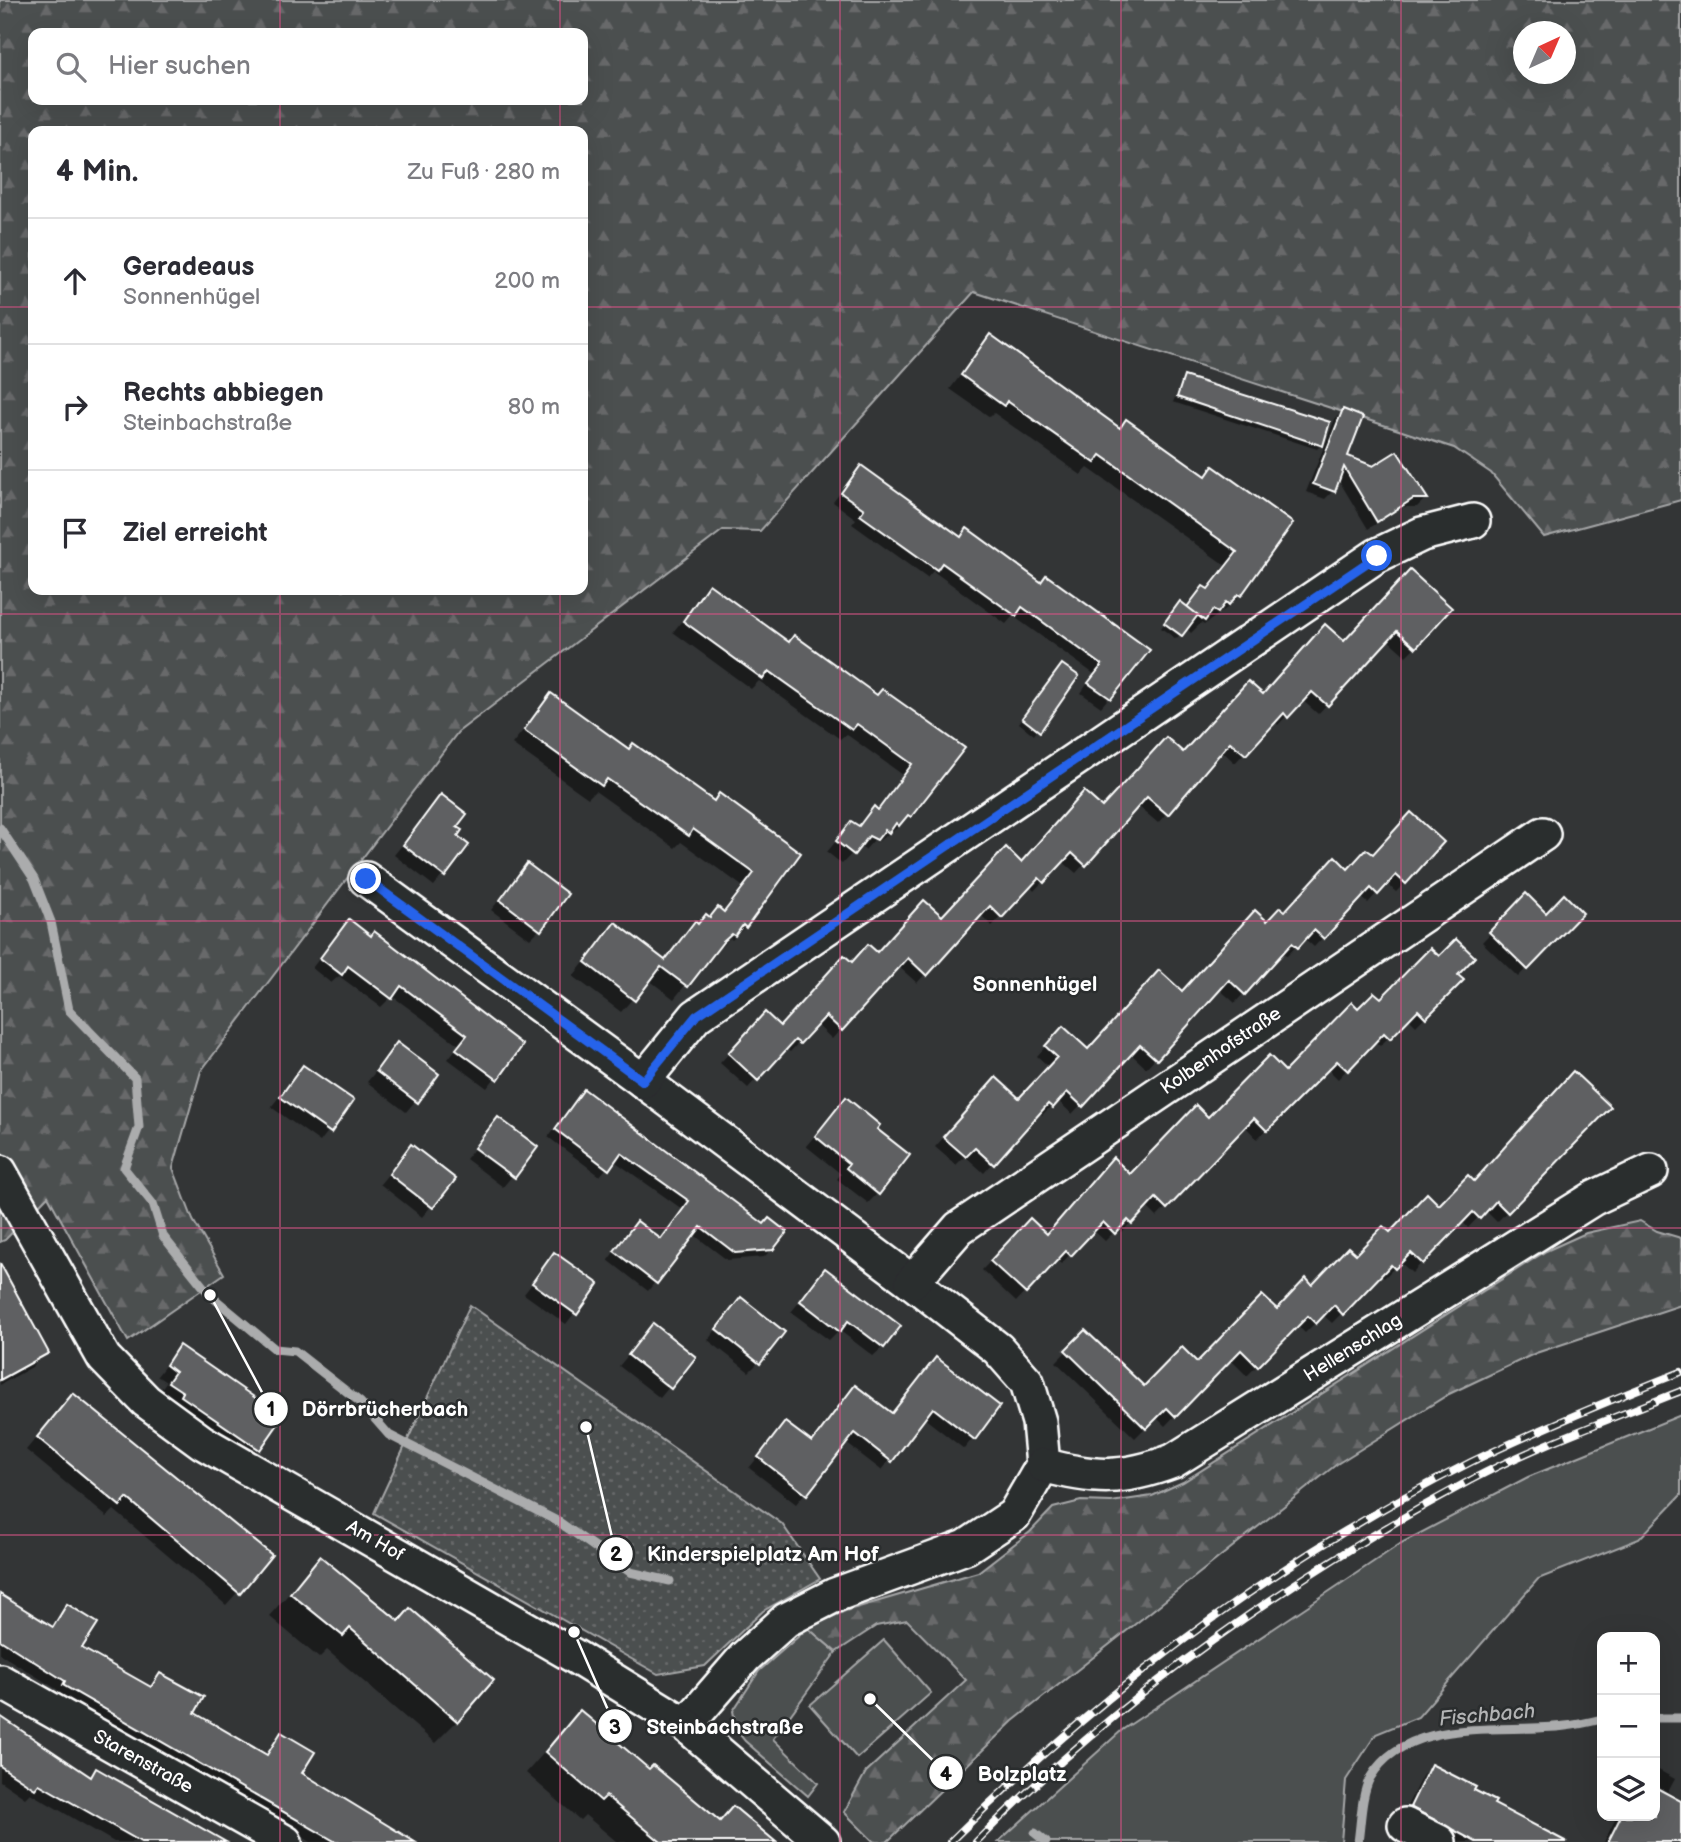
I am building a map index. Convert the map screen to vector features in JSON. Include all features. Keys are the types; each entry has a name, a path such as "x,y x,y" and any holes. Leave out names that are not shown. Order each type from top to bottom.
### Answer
{"street":[{"path":"643,1081 696,1016 885,887 1377,556 1422,534 1473,521"},
{"name":"Kolbenhofstraße","path":"912,1282 959,1228 1543,834"},
{"path":"366,879 912,1282 998,1349 1027,1382 1039,1422 1043,1465 1014,1516 966,1547 835,1595 776,1627 713,1692 686,1725"},
{"name":"Hellenschlag","path":"1043,1465 1077,1474 1111,1478 1147,1471 1173,1461 1594,1198 1651,1171"},
{"name":"Am Hof","path":"0,1172 104,1358 146,1401 202,1442 574,1656 686,1725 822,1842"},
{"name":"Starenstraße","path":"0,1681 285,1842"},
{"path":"1405,1825 1439,1842"}],"green space":[{"path":"0,0 1681,0 1681,500 1544,537 1491,473 1454,448 974,292 760,531 723,530 458,732 201,1071 173,1168 193,1220 224,1274 128,1341 48,1196 0,1242"},
{"path":"1640,1221 1657,1231 1681,1238 1681,1305 1536,1353 1449,1394 1337,1464 1013,1721 887,1842 874,1842 844,1812 866,1772 966,1680 907,1620 876,1626 836,1652 808,1628 845,1611 978,1572 1030,1532 1053,1508 1081,1501 1111,1502 1152,1496 1183,1482 1546,1251 1586,1233"},
{"path":"470,1305 782,1524 820,1579 763,1611 705,1666 658,1674 374,1513"},
{"path":"1681,1415 1681,1495 1639,1539 1538,1579 1418,1717 1376,1734 1346,1780 1341,1842 998,1842 1122,1730 1403,1542 1528,1477"},
{"path":"808,1628 836,1652 773,1739 818,1783 808,1796 745,1741 737,1731 733,1711 759,1671"},
{"path":"884,1640 931,1693 857,1758 810,1705"}],"building":[{"path":"990,334 1120,428 1126,419 1206,476 1213,466 1293,523 1241,596 1238,594 1229,605 1226,602 1218,613 1213,610 1205,621 1187,607 1203,586 1208,589 1237,552 1101,455 1095,463 1007,401 1004,406 961,375"},
{"path":"1184,376 1330,422 1323,446 1177,397"},
{"path":"1343,409 1363,417 1348,456 1373,466 1397,451 1428,499 1413,499 1377,522 1344,467 1335,492 1313,484"},
{"path":"861,465 961,537 967,528 1041,582 1046,575 1150,650 1111,699 1088,683 1102,665 1022,607 1016,616 942,563 937,570 860,515 864,509 841,493"},
{"path":"1410,570 1452,608 1416,648 1397,631 1328,706 1312,692 1288,718 1284,713 1246,755 1230,742 1168,815 1147,797 1086,866 1072,853 1044,883 1039,878 1002,918 990,906 927,976 908,958 842,1031 826,1016 800,1044 795,1040 758,1081 728,1053 765,1012 780,1026 844,955 852,962 868,944 877,952 924,900 942,916 1006,847 1021,862 1084,791 1102,807 1166,737 1183,752 1248,681 1263,694 1325,624 1344,641"},
{"path":"709,584 789,642 794,635 877,695 882,689 965,748 911,817 908,815 899,826 896,823 889,833 885,830 877,840 869,836 854,855 836,841 851,821 859,826 874,806 878,810 912,764 857,724 852,730 769,671 763,679 683,621"},
{"path":"1180,601 1198,615 1182,636 1164,623"},
{"path":"1062,664 1079,676 1040,732 1022,718"},
{"path":"551,693 629,749 633,743 714,801 719,793 801,853 746,928 743,925 735,936 732,934 723,942 688,987 661,967 635,1001 585,962 615,922 665,960 695,921 698,924 706,914 710,917 718,907 724,912 754,873 693,829 689,836 607,779 602,786 524,730"},
{"path":"441,794 467,814 457,827 462,830 458,836 469,845 445,877 403,845"},
{"path":"1411,812 1444,842 1406,884 1396,875 1378,895 1371,888 1324,939 1314,930 1298,948 1292,943 1245,995 1229,980 1157,1060 1140,1045 1083,1107 1067,1092 1053,1108 1048,1104 994,1165 975,1148 966,1157 943,1137 996,1077 1019,1098 1057,1057 1045,1046 1063,1026 1088,1049 1159,970 1182,991 1255,910 1267,921 1280,907 1285,911 1335,856 1348,869 1366,849 1373,854"},
{"path":"527,863 568,894 541,931 500,900"},
{"path":"1526,893 1546,913 1564,894 1583,913 1528,970 1489,932"},
{"path":"349,919 371,936 374,931 523,1045 498,1080 456,1049 467,1035 401,986 392,999 348,966 342,975 320,958"},
{"path":"1456,939 1475,957 1458,975 1464,980 1426,1018 1418,1010 1390,1039 1384,1033 1348,1071 1337,1061 1267,1131 1254,1118 1167,1209 1156,1198 1132,1224 1128,1220 1115,1234 1103,1222 1071,1256 1066,1251 1026,1294 990,1261 1030,1218 1047,1234 1113,1157 1130,1174 1196,1105 1208,1117 1269,1055 1285,1071 1352,1002 1358,1008 1374,992 1381,998 1430,948 1439,956"},
{"path":"397,1042 439,1074 418,1103 376,1071"},
{"path":"303,1065 354,1100 331,1133 280,1097"},
{"path":"1573,1071 1611,1107 1508,1213 1496,1201 1480,1219 1473,1212 1423,1264 1411,1253 1395,1269 1391,1265 1343,1315 1334,1305 1316,1324 1308,1316 1258,1367 1241,1350 1176,1417 1167,1408 1146,1429 1065,1350 1085,1330 1144,1386 1182,1347 1197,1362 1262,1295 1277,1309 1306,1278 1312,1285 1348,1247 1356,1254 1383,1226 1390,1232 1427,1193 1439,1205 1468,1175 1474,1181"},
{"path":"584,1089 764,1224 769,1218 787,1232 773,1250 735,1253 701,1227 657,1284 614,1251 637,1221 661,1239 689,1201 621,1153 609,1170 555,1129"},
{"path":"846,1097 880,1125 877,1129 910,1155 879,1195 846,1168 849,1164 815,1136"},
{"path":"498,1117 538,1147 515,1178 474,1148"},
{"path":"411,1144 456,1179 433,1208 389,1174"},
{"path":"554,1252 599,1284 577,1315 532,1283"},
{"path":"0,1263 49,1353 0,1380"},
{"path":"825,1268 901,1326 884,1348 848,1321 840,1332 800,1301"},
{"path":"741,1297 785,1332 760,1364 716,1329"},
{"path":"653,1323 696,1357 671,1389 628,1355"},
{"path":"179,1345 283,1417 260,1450 181,1396 183,1392 168,1382 175,1372 166,1365"},
{"path":"936,1357 1000,1406 975,1440 933,1408 892,1462 855,1433 807,1495 758,1457 785,1422 812,1442 855,1385 892,1413"},
{"path":"73,1393 272,1555 240,1594 127,1498 120,1506 37,1437"},
{"path":"320,1556 399,1621 410,1608 494,1680 458,1722 350,1628 343,1636 290,1593"},
{"path":"0,1594 53,1627 67,1604 98,1623 82,1648 151,1687 160,1673 204,1697 195,1713 267,1755 281,1732 315,1752 302,1773 415,1842 336,1842 63,1685 65,1681 0,1640"},
{"path":"580,1710 649,1769 653,1765 720,1821 733,1806 776,1842 661,1842 606,1796 601,1801 545,1752"},
{"path":"0,1716 91,1777 96,1768 226,1842 141,1842 39,1784 35,1789 0,1766"},
{"path":"1431,1764 1476,1787 1474,1790 1496,1801 1494,1804 1567,1842 1476,1842 1410,1807"},
{"path":"1660,1790 1681,1801 1681,1842 1608,1842 1618,1821 1660,1821"}],"waterway":[{"path":"0,828 34,879 51,922 69,1010 135,1078 139,1127 124,1168 153,1204 163,1236 210,1295 275,1349 295,1351 360,1402 389,1435 559,1522 630,1572 670,1581"},
{"name":"Fischbach","path":"1660,1718 1681,1718"},
{"name":"Fischbach","path":"1358,1842 1363,1801 1370,1778 1387,1758 1408,1744 1458,1731 1540,1728 1597,1720"},
{"path":"1035,1833 1046,1842"}],"railway":[{"path":"950,1842 1008,1786 1131,1681 1195,1631 1329,1541 1471,1462 1575,1415 1681,1372"},
{"path":"976,1842 1089,1737 1148,1689 1273,1599 1338,1557 1496,1467 1681,1391"}],"place":[{"name":"Dörrbrücherbach","path":"210,1295"},
{"name":"Kinderspielplatz Am Hof","path":"586,1427"},
{"name":"Steinbachstraße","path":"574,1632"},
{"name":"Bolzplatz","path":"870,1699"}],"district":[{"name":"Sonnenhügel","path":"1035,984"}],"route":[{"path":"366,879 643,1081 696,1016 1377,556"}]}
